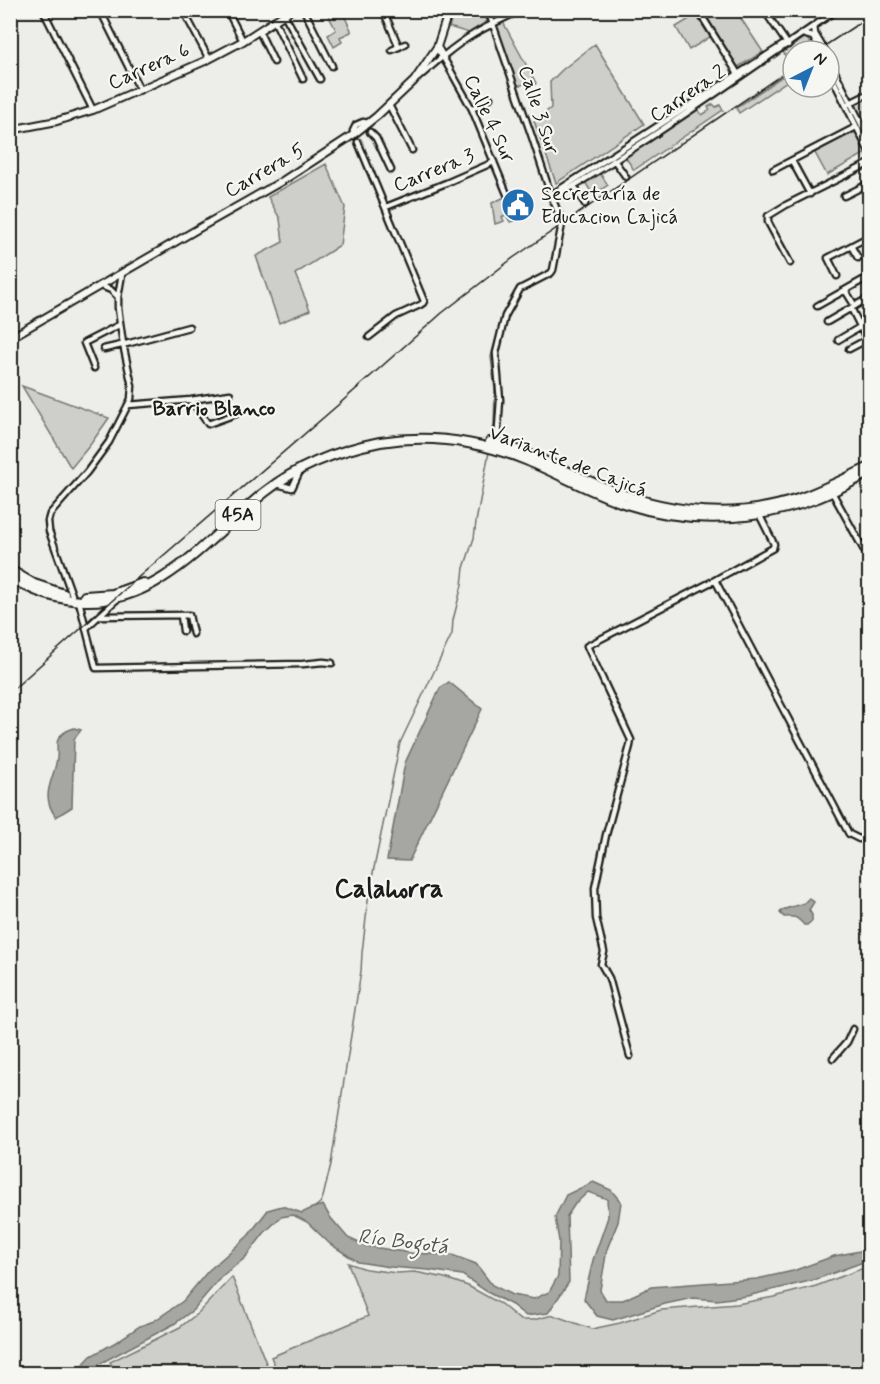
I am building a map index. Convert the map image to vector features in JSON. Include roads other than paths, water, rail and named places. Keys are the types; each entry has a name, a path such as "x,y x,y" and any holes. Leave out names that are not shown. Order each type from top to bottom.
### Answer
{"highway":[{"name":"Variante de Cajicá","path":"10,577 44,594 67,600 113,594 132,588 151,580 176,563 262,488 299,465 351,444 391,435 438,434 495,445 527,454 638,500 667,508 704,512 745,510 788,502 870,467"},
{"name":"Variante de Cajicá","path":"10,570 45,589 75,598 104,600 119,598 152,585 173,571 265,492 323,459 356,448 392,440 437,439 478,442"},
{"name":"Variante de Cajicá","path":"495,445 614,499 650,511 704,518 730,518 790,508 832,492 870,472"}],"main road":[{"path":"414,81 437,47 449,10"},
{"name":"Carrera 6","path":"10,130 57,121 93,110 140,90 243,41 284,13"},
{"path":"437,47 443,57"},
{"name":"Carrera 5","path":"10,338 284,180 353,135 414,81"}],"street":[{"path":"100,10 140,90"},
{"path":"183,10 209,59"},
{"path":"227,10 243,41"},
{"path":"304,10 332,66"},
{"path":"383,10 399,47"},
{"name":"Calle 3 Sur","path":"488,10 562,224 553,270 520,289 505,316 496,352 500,400 495,445"},
{"name":"Carrera 5","path":"414,81 471,35 520,10"},
{"path":"698,10 738,74"},
{"path":"764,10 784,39"},
{"path":"46,11 93,110"},
{"name":"Carrera 2","path":"795,39 834,11"},
{"path":"284,13 320,79"},
{"path":"274,20 303,79"},
{"path":"814,26 818,39"},
{"path":"259,31 274,62"},
{"path":"803,34 814,39"},
{"path":"392,50 405,44"},
{"path":"552,197 781,48"},
{"name":"Carrera 2","path":"552,197 574,186 614,160 781,48"},
{"name":"Calle 4 Sur","path":"443,57 472,109 507,194"},
{"path":"841,88 856,127 870,154"},
{"path":"841,92 870,141"},
{"path":"848,104 870,93"},
{"path":"472,109 490,98"},
{"path":"389,105 412,150"},
{"path":"773,170 856,127"},
{"path":"370,132 376,138 391,170"},
{"path":"358,142 424,301 396,316 369,337"},
{"path":"614,160 626,177"},
{"path":"792,161 810,194"},
{"name":"Carrera 3","path":"386,207 494,162"},
{"path":"790,263 767,219 768,216 870,163"},
{"path":"844,196 870,183"},
{"path":"574,186 585,204"},
{"path":"837,276 828,258 870,236"},
{"path":"851,246 858,258"},
{"path":"122,274 118,297 119,325 132,386 131,399 109,442 49,517 48,525 86,628 96,668 332,663"},
{"path":"817,306 870,276"},
{"path":"101,286 111,290 118,297"},
{"path":"845,290 867,342 849,348"},
{"path":"827,322 870,297"},
{"path":"863,301 870,314"},
{"path":"94,368 84,343 119,325"},
{"path":"104,348 189,327"},
{"path":"837,340 860,327"},
{"path":"128,405 230,394"},
{"path":"191,400 208,424 236,414"},
{"path":"277,484 292,489 301,470"},
{"path":"832,492 870,561"},
{"path":"630,1056 609,978 601,964 604,952 596,918 595,888 606,835 631,740 587,646 769,554 774,544 759,514"},
{"path":"715,580 849,834 859,839 870,837"},
{"path":"86,628 119,598"},
{"path":"181,615 183,631"},
{"path":"99,616 189,615 193,634"},
{"path":"833,1058 847,1042 853,1029"}],"waterway":[{"path":"491,436 494,425 495,390 491,357 501,321"},
{"path":"315,1207 323,1197 331,1164 361,971 369,892 400,743 452,634 464,568 474,538 489,452"}],"railway":[{"path":"835,39 870,16"},
{"path":"10,692 442,313 513,258 781,75"}],"place":[{"name":"Secretaría de Educacion Cajicá","path":"518,205"}],"district":[{"name":"Barrio Blanco","path":"214,409"},
{"name":"Calahorra","path":"389,890"}],"water label":[{"name":"Río Bogotá","path":"403,1242"}]}
